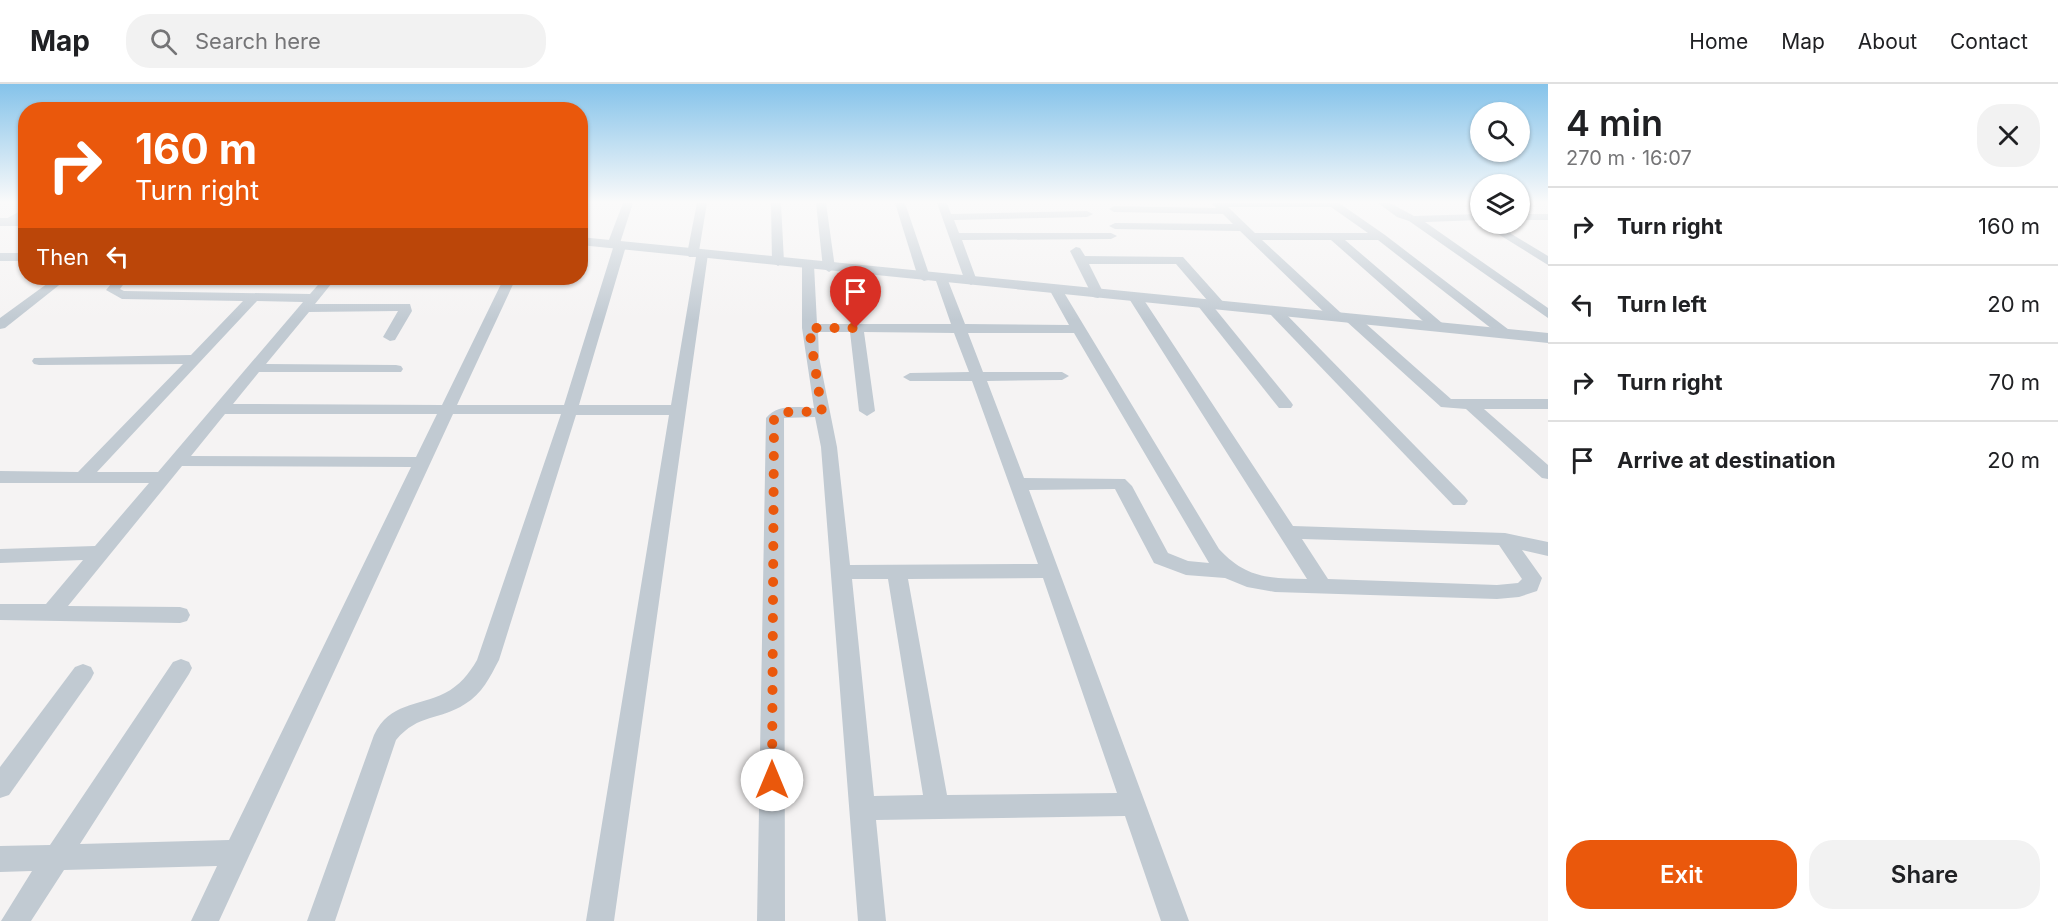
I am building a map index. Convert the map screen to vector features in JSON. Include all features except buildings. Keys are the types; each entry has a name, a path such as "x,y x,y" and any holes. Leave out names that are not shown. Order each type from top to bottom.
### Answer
{"street":[{"path":"590,242 829,268 1548,338"},
{"path":"321,921 386,735 397,720 410,712 450,701 465,692 479,678 488,660 570,410 618,242"},
{"path":"600,921 679,410 699,242"},
{"path":"777,242 778,262"},
{"path":"826,242 829,268"},
{"path":"917,242 961,329 1175,921"},
{"path":"957,242 971,281"},
{"path":"1071,242 1098,294"},
{"path":"1258,242 1443,402 1453,405 1548,404"},
{"path":"1340,242 1437,326"},
{"path":"1388,242 1506,333"},
{"path":"1446,242 1548,314"},
{"path":"1518,242 1548,261"},
{"path":"0,257 18,257"},
{"path":"1081,260 1179,260 1184,263 1285,405"},
{"path":"808,265 809,328 829,447 872,921"},
{"path":"0,325 53,285"},
{"path":"116,285 112,290 122,295 254,297 307,303 405,307 390,337"},
{"path":"52,612 324,285"},
{"path":"206,921 445,411 507,285"},
{"path":"1055,289 1212,554 1227,571"},
{"path":"83,477 254,297"},
{"path":"1135,297 1323,586"},
{"path":"1275,311 1459,501"},
{"path":"809,328 1078,329"},
{"path":"856,328 867,411"},
{"path":"39,361 195,359"},
{"path":"254,368 396,369"},
{"path":"910,376 1062,376"},
{"path":"1471,405 1548,474"},
{"path":"220,409 679,410"},
{"path":"771,921 774,418 777,414 785,413 822,412"},
{"path":"176,461 422,462"},
{"path":"0,477 162,478"},
{"path":"1018,484 1119,483 1123,486 1161,558 1186,568 1227,571 1246,580 1275,585 1497,592 1519,590 1530,586 1532,578 1505,538"},
{"path":"1288,532 1505,538 1548,549"},
{"path":"0,556 101,553"},
{"path":"841,572 1050,571"},
{"path":"897,572 937,807"},
{"path":"0,612 180,615"},
{"path":"15,921 182,668"},
{"path":"0,787 83,673"},
{"path":"862,808 1133,804"},
{"path":"0,859 237,853"}],"route":[{"path":"772,780 774,418 777,414 822,412 809,328 856,328"}]}
